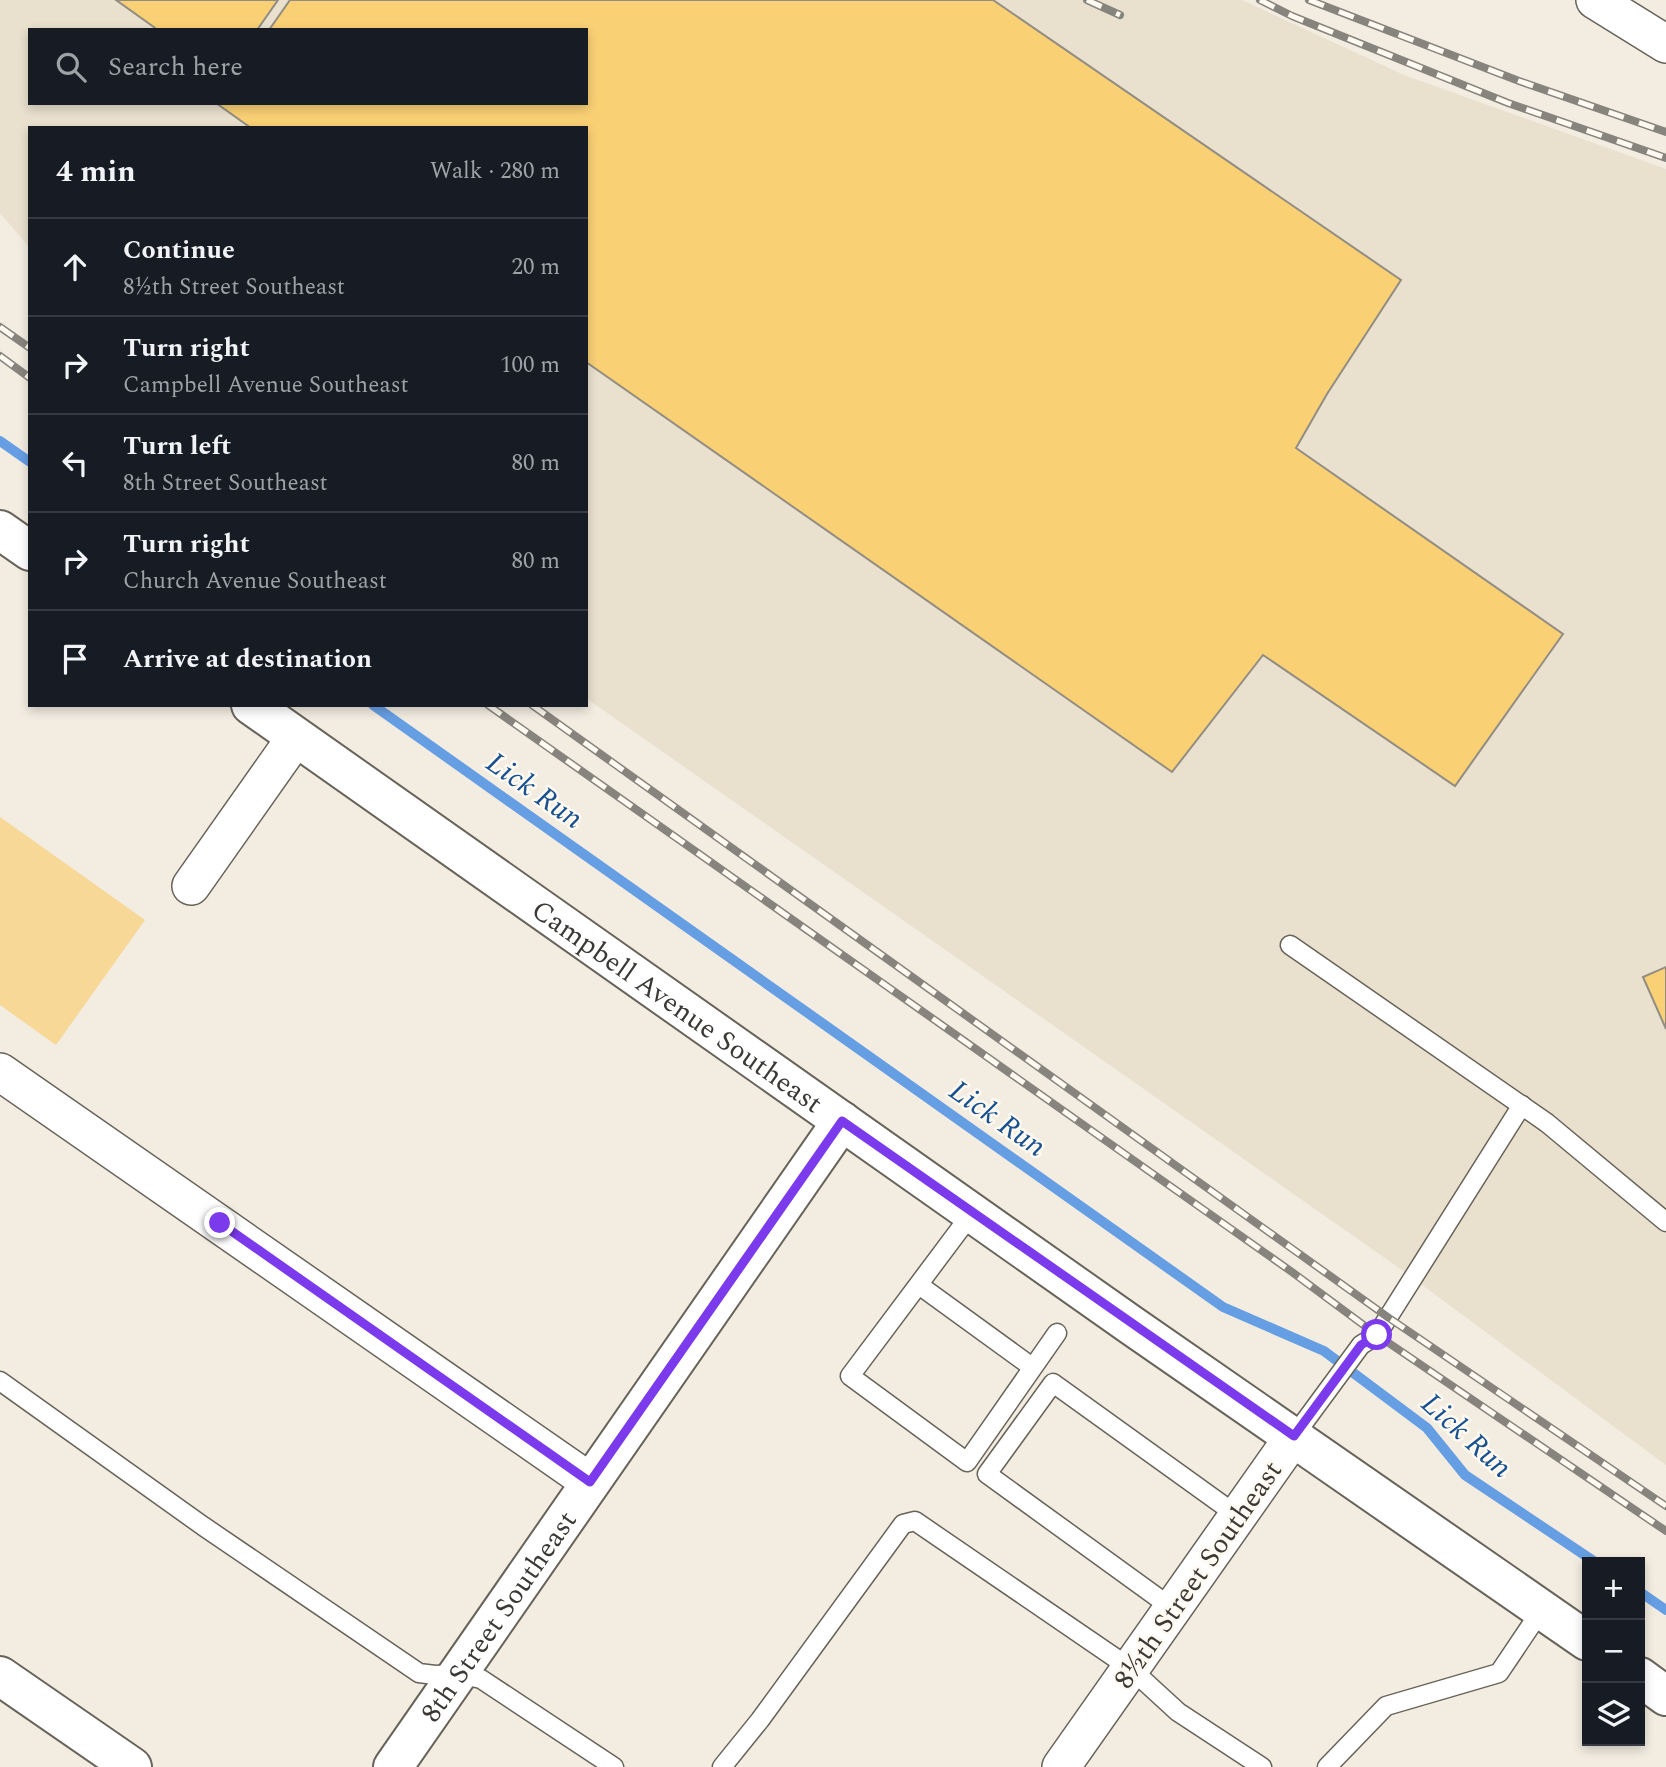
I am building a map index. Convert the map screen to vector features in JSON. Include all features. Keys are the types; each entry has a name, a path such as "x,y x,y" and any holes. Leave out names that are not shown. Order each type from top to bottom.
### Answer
{"street":[{"path":"1595,0 1666,44"},
{"path":"0,530 28,550"},
{"name":"Campbell Avenue Southeast","path":"254,707 972,1213 1582,1637"},
{"path":"191,886 296,737"},
{"path":"0,1072 590,1482"},
{"name":"8th Street Southeast","path":"393,1767 842,1121"},
{"name":"8½th Street Southeast","path":"1061,1767 1294,1436"},
{"path":"0,1676 132,1767"},
{"path":"1645,1681 1666,1696"}],"lane":[{"path":"1290,945 1548,1123 1666,1222"},
{"name":"8½th Street Southeast","path":"1294,1436 1361,1345 1377,1335 1383,1327 1521,1105"},
{"path":"972,1213 850,1376 967,1462 1057,1332"},
{"path":"919,1285 1032,1367"},
{"path":"0,1381 215,1534 419,1673 458,1674 481,1679 614,1767"},
{"path":"1172,1608 987,1474 1053,1383 1238,1516"},
{"path":"722,1767 760,1720 903,1524 915,1521 1130,1668 1178,1712 1262,1767"},
{"path":"1327,1767 1386,1706 1499,1673 1542,1609"}],"shaded area":[{"path":"0,0 1242,0 1404,75 1666,169 1666,1465 1395,1265 588,699 588,126 28,126 28,246 0,213"},
{"path":"0,817 145,920 56,1045 0,1005"}],"building":[{"path":"116,0 278,0 258,28 155,28"},
{"path":"290,0 993,0 1401,280 1327,394 1296,448 1563,634 1455,786 1263,655 1172,772 588,363 588,126 248,126 219,105 588,105 588,28 270,28"},
{"path":"1666,967 1666,1029 1643,977"}],"waterway":[{"name":"Lick Run","path":"0,441 28,461"},
{"name":"Lick Run","path":"376,707 1223,1307 1324,1351 1427,1428 1465,1475 1588,1557"},
{"name":"Lick Run","path":"1645,1595 1666,1610"}],"railway":[{"path":"1087,0 1120,15"},
{"path":"1260,0 1292,16 1508,103 1666,158"},
{"path":"1309,0 1519,81 1666,132"},
{"path":"0,327 28,347"},
{"path":"0,356 28,377"},
{"path":"491,707 1292,1272 1377,1335 1666,1531"},
{"path":"535,707 1389,1318 1666,1506"}],"route":[{"path":"220,1223 590,1482 842,1121 1131,1325 1294,1436 1361,1345 1377,1335"}]}
